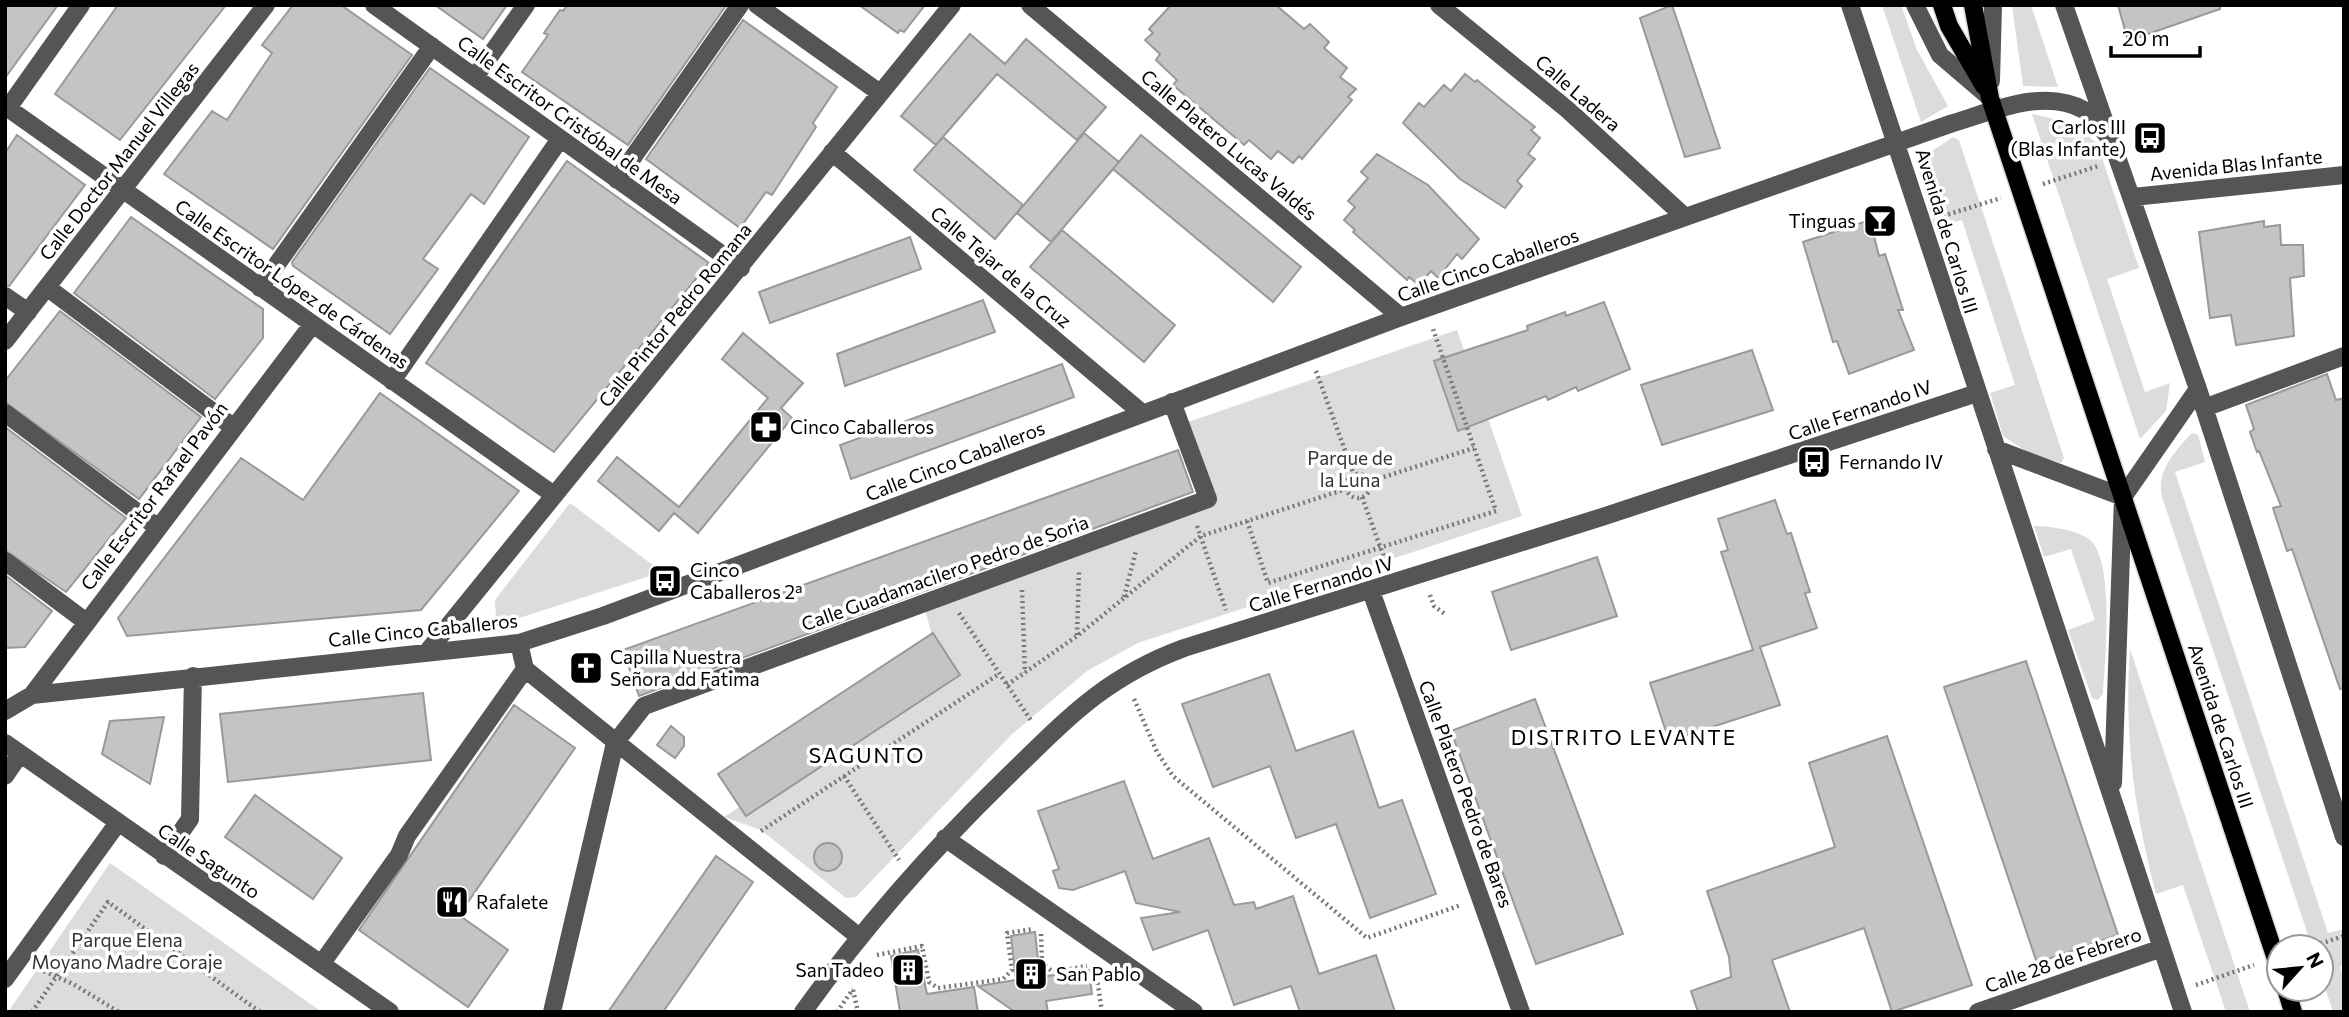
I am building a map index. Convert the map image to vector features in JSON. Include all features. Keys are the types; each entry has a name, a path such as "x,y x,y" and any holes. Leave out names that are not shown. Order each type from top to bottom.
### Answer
{"main road":[{"name":"Avenida de Carlos III","path":"1942,5 1949,26 1993,105"},
{"name":"Avenida de Carlos III","path":"1973,5 1993,105 2267,933"}],"street":[{"path":"7,107 81,5"},
{"name":"Calle Doctor Manuel Villegas","path":"5,341 266,5"},
{"name":"Calle Escritor Cristóbal de Mesa","path":"374,5 741,268"},
{"path":"475,77 526,5"},
{"path":"617,180 740,5"},
{"path":"757,5 880,93"},
{"name":"Calle Pintor Pedro Romana","path":"428,650 952,5"},
{"name":"Calle Platero Lucas Valdés","path":"1030,5 1401,317"},
{"name":"Calle Ladera","path":"1439,5 1568,110 1685,217"},
{"name":"Avenida de Carlos III","path":"1850,5 2183,1012"},
{"path":"1914,5 1940,55 1993,105"},
{"name":"Avenida de Carlos III","path":"1993,5 1993,105"},
{"name":"Avenida de Carlos III","path":"2064,5 2109,141 2133,197 2198,388 2344,837"},
{"path":"260,288 432,46"},
{"name":"Avenida de Carlos III","path":"1898,145 1993,105 2032,101 2057,101 2086,110 2109,141"},
{"name":"Calle Escritor López de Cárdenas","path":"7,107 554,495"},
{"path":"392,381 559,139"},
{"name":"Calle Cinco Caballeros","path":"5,711 32,695 428,650 519,643 603,616 1401,317 1898,145"},
{"name":"Calle Tejar de la Cruz","path":"832,152 1142,413"},
{"name":"Avenida Blas Infante","path":"2133,197 2344,175"},
{"path":"48,288 233,428"},
{"path":"5,296 28,312"},
{"name":"Calle Escritor Rafael Pavón","path":"32,695 85,621 312,325"},
{"path":"2204,408 2344,356"},
{"path":"1996,449 2123,496 2198,388"},
{"name":"Calle Fernando IV","path":"803,1012 858,936 945,838 1098,691 1142,663 1977,393"},
{"path":"1172,402 1208,499 1189,506"},
{"path":"5,413 157,527"},
{"name":"Avenida de Carlos III","path":"2113,797 2123,496"},
{"name":"Calle Guadamacilero Pedro de Soria","path":"615,743 644,706 1189,506"},
{"path":"5,561 85,621"},
{"name":"Calle Platero Pedro de Bares","path":"1371,591 1521,1012"},
{"path":"519,643 525,670 858,936"},
{"path":"322,964 399,855 407,836 525,670"},
{"path":"164,856 190,819 193,676"},
{"path":"552,1012 615,743"},
{"path":"5,776 13,748"},
{"name":"Calle Sagunto","path":"13,748 117,824 390,1012"},
{"path":"5,979 117,824"},
{"path":"945,838 1194,1012"},
{"name":"Calle 28 de Febrero","path":"1978,1012 2162,948"}],"path":[{"path":"1247,521 1268,583 1496,511 1426,309"},
{"path":"1310,352 1354,475"},
{"path":"1368,482 1474,447"},
{"path":"1346,489 1348,480 1354,475 1361,475 1368,482"},
{"path":"1346,489 1354,497 1362,497 1367,493 1368,482"},
{"path":"1007,685 1077,636 1200,536 1346,489"},
{"path":"1362,497 1393,584"},
{"path":"1189,506 1233,632"},
{"path":"1124,598 1143,527 1141,523"},
{"path":"1077,547 1077,636"},
{"path":"1019,568 1025,673"},
{"path":"947,595 999,674 1047,738"},
{"path":"748,849 761,830 999,674"},
{"path":"1122,676 1157,752 1173,776 1367,938 1480,899"},
{"path":"844,776 895,856 914,873"},
{"path":"32,1012 108,902 260,1012"},
{"path":"1030,921 1052,936"},
{"path":"881,949 876,956 922,946 929,982 938,988 1003,979 1012,970 1007,933 1041,928"},
{"path":"1041,928 1042,963 1054,972 1095,964"},
{"path":"1084,957 1095,964 1102,1012"},
{"path":"19,960 57,977 119,1012"},
{"path":"2176,991 2265,966"},
{"path":"837,1012 861,978"},
{"path":"853,989 858,1012"}],"green space":[{"path":"1882,5 1901,5 1917,50 1948,106 1921,122"},
{"path":"2012,5 2031,5 2058,87 2023,86"},
{"path":"2032,114 2069,122 2097,143 2139,268 2107,279 2145,392 2170,383 2166,411 2140,439"},
{"path":"1953,137 1959,140 2064,458 2061,463 2029,453 2003,436 1990,393 2015,385 1962,220 1935,228 1919,172 1927,156"},
{"name":"Parque de la Luna","path":"1457,330 1522,516 1138,643 1087,671 1012,734 856,897 846,898 761,830 724,817 943,673 924,607 1213,501 1185,423"},
{"path":"2192,433 2198,435 2205,462 2175,472 2328,933 2307,933 2162,497 2164,470 2173,454"},
{"path":"570,503 662,572 513,620 496,619 495,600"},
{"path":"2034,526 2080,534 2092,542 2099,554 2106,592 2106,637 2103,693 2098,700 2092,698 2068,630 2095,620 2071,549 2044,557"},
{"path":"2130,649 2250,1012 2226,1012 2183,885 2156,894 2132,773 2128,712"},
{"name":"Parque Elena Moyano Madre Coraje","path":"110,863 322,1012 8,1012"},
{"path":"2344,929 2344,965 2340,967 2344,978 2344,1012 2333,1012 2330,1003 2335,1003 2335,933 2328,933"}],"building":[{"path":"5,5 58,5 5,78"},
{"path":"118,5 226,5 120,140 55,94"},
{"path":"293,5 341,5 412,55 273,249 164,174 212,111 227,120 272,53 262,45"},
{"path":"435,5 507,5 483,39"},
{"path":"567,5 725,7 628,145 522,72 548,35 544,33 560,10 563,11"},
{"path":"859,5 925,5 904,32 900,30 898,33"},
{"path":"1171,5 1276,5 1304,29 1310,24 1329,42 1324,48 1347,68 1340,77 1356,89 1348,97 1352,100 1302,159 1299,156 1293,163 1278,151 1271,159 1249,140 1244,145 1173,85 1177,80 1156,60 1160,54 1145,40 1153,33 1149,29"},
{"path":"1672,5 1720,148 1685,157 1640,18"},
{"path":"2118,5 2220,5 2220,9 2128,41"},
{"path":"743,20 837,87 813,123 816,127 772,195 766,192 740,228 646,159"},
{"path":"970,34 1005,64 1026,39 1106,107 1077,140 997,74 936,145 901,116"},
{"path":"430,68 529,137 484,204 471,194 423,259 438,269 390,334 293,266 292,262"},
{"path":"1465,74 1475,82 1477,80 1535,127 1531,130 1540,138 1528,154 1535,159 1517,181 1522,186 1505,208 1460,179 1403,123 1419,103 1424,107 1444,85 1451,91"},
{"path":"1084,133 1119,162 1051,242 1017,213"},
{"path":"17,135 85,185 9,286 5,285 5,153"},
{"path":"1141,135 1301,267 1273,302 1113,169"},
{"path":"943,137 1023,205 995,239 914,170"},
{"path":"1377,154 1428,185 1479,239 1462,259 1457,254 1438,278 1431,271 1419,285 1409,277 1407,280 1353,232 1355,230 1344,220 1355,207 1348,201 1368,178 1361,172"},
{"path":"567,161 709,263 554,452 426,363"},
{"path":"131,217 263,309 263,338 215,399 74,293"},
{"path":"1870,220 1879,256 1885,254 1903,310 1898,310 1914,350 1849,374 1837,341 1833,342 1803,242"},
{"path":"2264,221 2264,227 2280,225 2281,245 2303,245 2304,276 2290,278 2294,336 2236,345 2231,315 2210,318 2199,232"},
{"path":"1062,230 1175,325 1144,362 1030,267"},
{"path":"910,237 921,269 770,323 759,292"},
{"path":"983,300 995,332 845,386 837,354"},
{"path":"1604,302 1630,369 1578,391 1576,387 1548,400 1546,396 1458,431 1434,361 1528,330 1527,326 1565,312 1566,316"},
{"path":"60,311 201,417 139,499 5,402 5,381"},
{"path":"743,333 803,383 781,408 792,418 698,533 674,513 659,531 598,481 617,457 679,507 768,398 722,359"},
{"path":"1752,350 1773,410 1662,445 1641,385"},
{"path":"1062,364 1074,397 851,479 840,445"},
{"path":"2327,374 2336,400 2344,398 2344,688 2340,689 2292,549 2287,551 2273,508 2281,506 2250,432 2254,429 2246,405"},
{"path":"380,393 519,491 421,610 127,636 118,618 241,458 303,500"},
{"path":"5,427 126,518 66,592 5,550"},
{"path":"1178,450 1193,492 639,696 623,650"},
{"path":"1775,500 1787,534 1791,533 1810,592 1805,593 1817,628 1760,647 1780,705 1669,741 1650,683 1753,650 1721,552 1728,550 1718,519"},
{"path":"1597,557 1617,616 1511,650 1492,592"},
{"path":"5,575 52,611 25,647 5,648"},
{"path":"933,633 960,675 746,816 718,774"},
{"path":"2026,661 2118,935 2037,963 1944,687"},
{"path":"1269,674 1296,751 1353,731 1379,808 1402,800 1436,894 1370,918 1336,824 1296,838 1270,766 1213,787 1182,704"},
{"path":"423,693 431,760 228,782 220,714"},
{"path":"1535,699 1623,934 1536,964 1451,731"},
{"path":"514,705 575,748 459,915 508,950 468,1007 359,930"},
{"path":"164,717 150,784 102,754 110,721"},
{"path":"671,726 684,737 684,746 675,758 657,745"},
{"path":"1887,736 1972,985 1892,1012 1864,928 1772,960 1790,1012 1698,1012 1691,991 1731,977 1729,957 1707,891 1835,847 1809,763"},
{"path":"1124,781 1153,859 1209,838 1234,905 1254,902 1256,909 1293,896 1319,974 1376,955 1395,1012 1300,1012 1291,986 1234,1005 1208,930 1153,950 1141,918 1180,912 1136,903 1125,871 1073,890 1059,888 1053,871 1059,869 1038,811"},
{"path":"255,795 342,858 313,899 225,837"},
{"path":"828,843 838,847 842,857 838,867 828,871 818,867 814,857 818,847"},
{"path":"716,856 753,882 663,1012 608,1012"},
{"name":"San Pablo","path":"1035,932 1040,977 1089,970 1092,994 1046,1001 1048,1012 1015,1012 978,986 1016,980 1011,936"},
{"name":"San Tadeo","path":"918,950 927,994 974,987 978,1012 900,1012 891,956"}],"place":[{"name":"Carlos III (Blas Infante)","path":"2150,138"},
{"name":"Tinguas","path":"1880,221"},
{"name":"Cinco Caballeros","path":"766,427"},
{"name":"Fernando IV","path":"1814,462"},
{"name":"Cinco Caballeros 2ª","path":"665,581"},
{"name":"Capilla Nuestra Señora dd Fatima","path":"586,668"},
{"name":"Rafalete","path":"452,902"},
{"name":"San Tadeo","path":"908,970"},
{"name":"San Pablo","path":"1031,974"}],"district":[{"name":"DISTRITO LEVANTE","path":"1624,738"},
{"name":"SAGUNTO","path":"867,756"}]}
